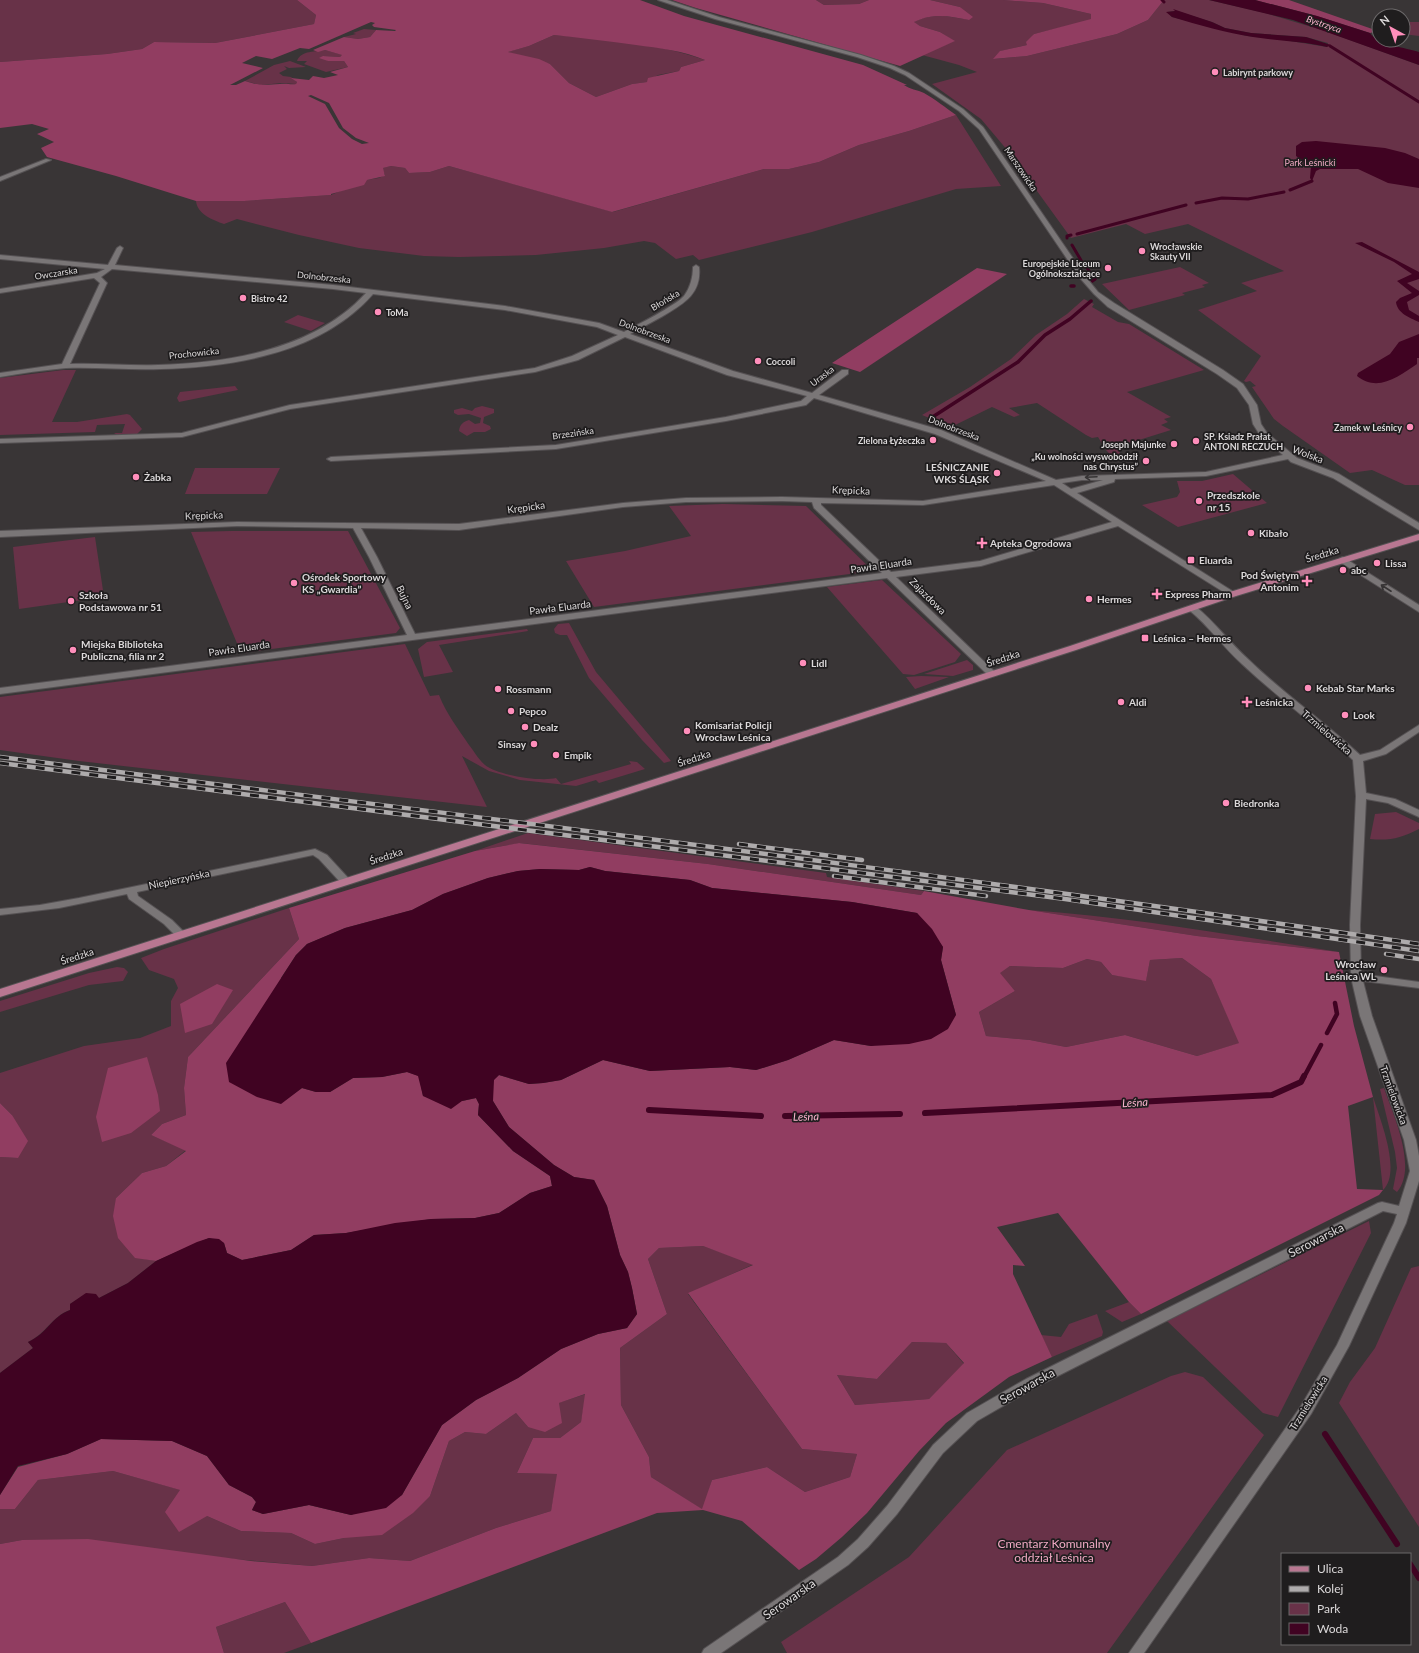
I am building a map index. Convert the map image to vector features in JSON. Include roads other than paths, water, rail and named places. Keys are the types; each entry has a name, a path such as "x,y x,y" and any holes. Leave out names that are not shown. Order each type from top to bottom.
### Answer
{"main road":[{"name":"Średzka","path":"0,993 992,674 1233,594 1419,537"}],"street":[{"name":"Marszowicka","path":"662,0 717,18 859,56 892,67 907,74 961,110 981,128 1082,277 1096,293 1111,305 1220,372 1240,386 1253,405 1257,424 1264,435 1289,456"},
{"path":"0,179 48,160"},
{"path":"111,267 120,248"},
{"name":"Dolnobrzeska","path":"0,257 255,279 490,306 587,322 625,334 730,374 883,415 938,432 1053,481 1233,594"},
{"name":"Owczarska","path":"0,291 96,276 108,271 111,267"},
{"name":"Błońska","path":"0,441 138,437 192,433 258,414 290,407 521,373 541,368 575,358 625,334 685,300 689,296 692,288 697,272 696,267"},
{"path":"65,366 104,283 96,276"},
{"name":"Prochowicka","path":"0,375 34,369 65,366 166,366 218,362 262,353 304,340 331,327 345,318 371,292"},
{"name":"Uraska","path":"812,397 845,372"},
{"name":"Brzezińska","path":"331,459 564,446 745,416 803,403 812,397"},
{"name":"Wolska","path":"1053,481 1128,475 1206,474 1289,456 1302,463 1336,476 1419,527"},
{"name":"Wolska","path":"1070,492 1128,475"},
{"name":"Krępicka","path":"0,534 237,524 471,526 622,505 686,500 752,498 923,503 1053,481"},
{"name":"Zajazdowa","path":"816,500 817,506 891,575 992,674"},
{"name":"Pawła Eluarda","path":"0,691 981,563 1118,523"},
{"name":"Bujna","path":"355,525 373,557 412,637"},
{"path":"1343,560 1419,610"},
{"name":"Trzmielowicka","path":"1136,1653 1306,1410 1343,1346 1400,1223 1416,1171 1410,1140 1403,1117 1363,1006 1356,977 1355,925 1361,796 1358,759 1337,738 1246,663 1210,623 1192,608"},
{"path":"1358,759 1383,752 1419,728"},
{"path":"1361,796 1379,797 1402,804 1419,814"},
{"name":"Niepierzyńska","path":"0,912 32,909 314,852 323,857 346,882"},
{"path":"131,890 132,897 168,922 181,935"},
{"path":"1356,977 1419,985"},
{"name":"Serowarska","path":"709,1653 843,1562 863,1543 892,1510 938,1450 972,1417 1031,1382 1382,1206 1403,1211"}],"water":[{"name":"Bystrzyca","path":"1209,0 1255,0 1317,16 1370,33 1371,48 1293,20"},
{"path":"1173,9 1225,28 1251,33 1306,37 1331,45 1327,47 1309,43 1253,37 1223,31 1172,17 1166,12 1175,11"},
{"path":"1371,48 1404,48 1419,52 1419,65"},
{"path":"1316,141 1385,148 1405,153 1419,159 1419,188 1388,183 1358,169 1320,169 1316,171 1312,181 1310,178 1311,166 1296,156 1296,146 1302,142"},
{"path":"1362,242 1419,272 1419,279 1407,283 1419,291 1419,295 1407,302 1409,310 1419,316 1419,322 1401,312 1396,302 1400,298 1412,293 1397,281 1412,274 1394,262 1355,243"},
{"path":"1419,334 1419,358 1417,358 1417,364 1396,378 1380,383 1365,381 1357,376 1358,373 1390,354 1399,342"},
{"path":"590,867 605,871 690,880 712,888 852,902 917,913 932,929 943,947 941,960 956,1015 948,1029 931,1039 909,1044 871,1046 834,1040 788,1060 756,1070 730,1067 650,1071 603,1060 561,1080 543,1083 529,1084 499,1075 494,1080 493,1101 509,1127 554,1165 574,1177 594,1180 607,1206 620,1255 628,1272 637,1314 627,1328 598,1334 561,1349 518,1378 476,1400 442,1425 402,1495 386,1508 351,1515 309,1505 263,1514 252,1510 256,1502 252,1497 229,1485 207,1456 172,1441 101,1439 67,1454 18,1466 0,1495 0,1373 33,1348 28,1342 40,1334 58,1317 70,1310 70,1304 86,1293 96,1294 99,1298 128,1283 156,1261 209,1238 219,1239 224,1243 227,1253 242,1260 291,1250 314,1235 346,1233 395,1223 431,1219 475,1218 499,1213 530,1193 552,1186 550,1176 513,1151 478,1115 479,1104 476,1098 462,1101 451,1109 423,1096 418,1076 407,1072 382,1077 353,1078 330,1092 316,1092 302,1088 281,1104 257,1097 229,1082 226,1063 296,955 307,944 345,928 412,910 443,894 488,878 518,871 540,869 579,870"}],"waterway":[{"path":"1330,46 1419,102"},
{"path":"1290,190 1312,181"},
{"path":"1196,203 1222,198 1248,199 1284,192"},
{"path":"1077,234 1186,205"},
{"path":"1067,238 1067,236 1071,235"},
{"path":"1072,245 1082,262"},
{"path":"1087,268 1092,275"},
{"path":"1091,274 1095,279 1092,281"},
{"path":"931,418 1018,362 1045,335 1070,319 1091,301"},
{"name":"Leśna","path":"1327,1033 1337,1014 1335,1003"},
{"name":"Leśna","path":"1304,1077 1321,1045"},
{"name":"Leśna","path":"925,1113 1272,1095 1301,1082 1304,1076"},
{"name":"Leśna","path":"649,1110 761,1116"},
{"name":"Leśna","path":"785,1116 900,1114"},
{"path":"1325,1434 1397,1544"},
{"path":"1411,1566 1419,1578"}],"railway":[{"path":"0,757 887,870 1242,918 1419,944"},
{"path":"0,763 1065,899 1419,951"},
{"path":"739,844 862,860"},
{"path":"834,876 986,896"},
{"path":"1386,954 1419,959"}],"place":[{"name":"Labirynt parkowy","path":"1215,72"},
{"name":"Wrocławskie Skauty VII","path":"1142,251"},
{"name":"Europejskie Liceum Ogólnokształcące","path":"1108,268"},
{"name":"Bistro 42","path":"243,298"},
{"name":"ToMa","path":"378,312"},
{"name":"Coccoli","path":"758,361"},
{"name":"Zamek w Leśnicy","path":"1410,427"},
{"name":"Zielona Łyżeczka","path":"933,440"},
{"name":"SP. Ksiadz Prałat ANTONI RECZUCH","path":"1196,441"},
{"name":"Joseph Majunke","path":"1174,444"},
{"name":"„Ku wolności wyswobodził nas Chrystus”","path":"1146,461"},
{"name":"LEŚNICZANIE WKS ŚLĄSK","path":"997,473"},
{"name":"Żabka","path":"136,477"},
{"name":"Przedszkole nr 15","path":"1199,501"},
{"name":"Kibało","path":"1251,533"},
{"name":"Apteka Ogrodowa","path":"982,543"},
{"name":"Eluarda","path":"1191,560"},
{"name":"Lissa","path":"1377,563"},
{"name":"abc","path":"1343,570"},
{"name":"Pod Świętym Antonim","path":"1307,581"},
{"name":"Ośrodek Sportowy KS „Gwardia”","path":"294,583"},
{"name":"Express Pharm","path":"1157,594"},
{"name":"Hermes","path":"1089,599"},
{"name":"Szkoła Podstawowa nr 51","path":"71,601"},
{"name":"Leśnica – Hermes","path":"1145,638"},
{"name":"Miejska Biblioteka Publiczna, filia nr 2","path":"73,650"},
{"name":"Lidl","path":"803,663"},
{"name":"Kebab Star Marks","path":"1308,688"},
{"name":"Rossmann","path":"498,689"},
{"name":"Aldi","path":"1121,702"},
{"name":"Leśnicka","path":"1247,702"},
{"name":"Pepco","path":"511,711"},
{"name":"Look","path":"1345,715"},
{"name":"Dealz","path":"525,727"},
{"name":"Komisariat Policji Wrocław Leśnica","path":"687,731"},
{"name":"Sinsay","path":"534,744"},
{"name":"Empik","path":"556,755"},
{"name":"Biedronka","path":"1226,803"},
{"name":"Wrocław Leśnica WL","path":"1384,970"}],"park label":[{"name":"Park Leśnicki","path":"1310,162"},
{"name":"Cmentarz Komunalny oddział Leśnica","path":"1054,1550"}]}
